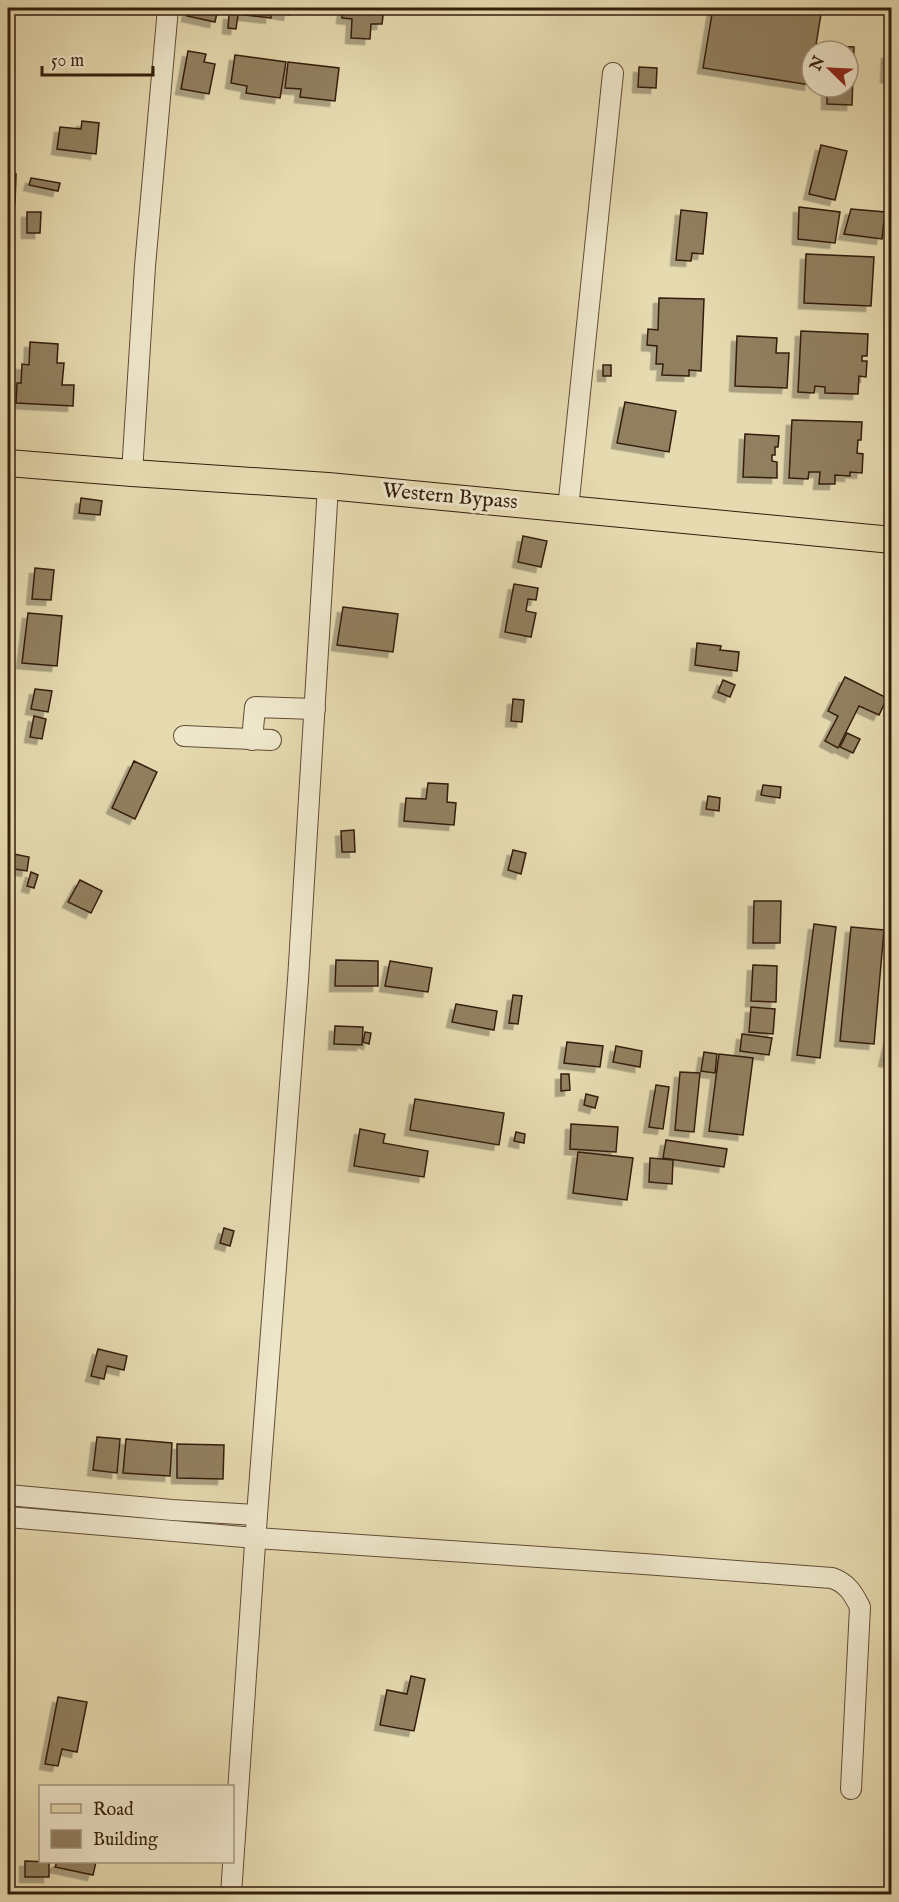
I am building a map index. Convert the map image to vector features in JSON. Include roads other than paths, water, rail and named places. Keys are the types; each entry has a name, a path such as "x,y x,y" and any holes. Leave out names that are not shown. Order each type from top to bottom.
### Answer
{"main road":[{"name":"Western Bypass","path":"8,463 328,486 891,540"}],"street":[{"path":"132,473 145,266 168,8"},
{"path":"568,509 613,73"},
{"path":"234,1851 298,980 328,486"},
{"path":"184,736 262,740 255,707 315,709"},
{"path":"8,1496 257,1515"},
{"path":"8,1517 256,1538 832,1578 851,1590 860,1607 851,1789"},
{"path":"231,1894 233,1863"}]}
